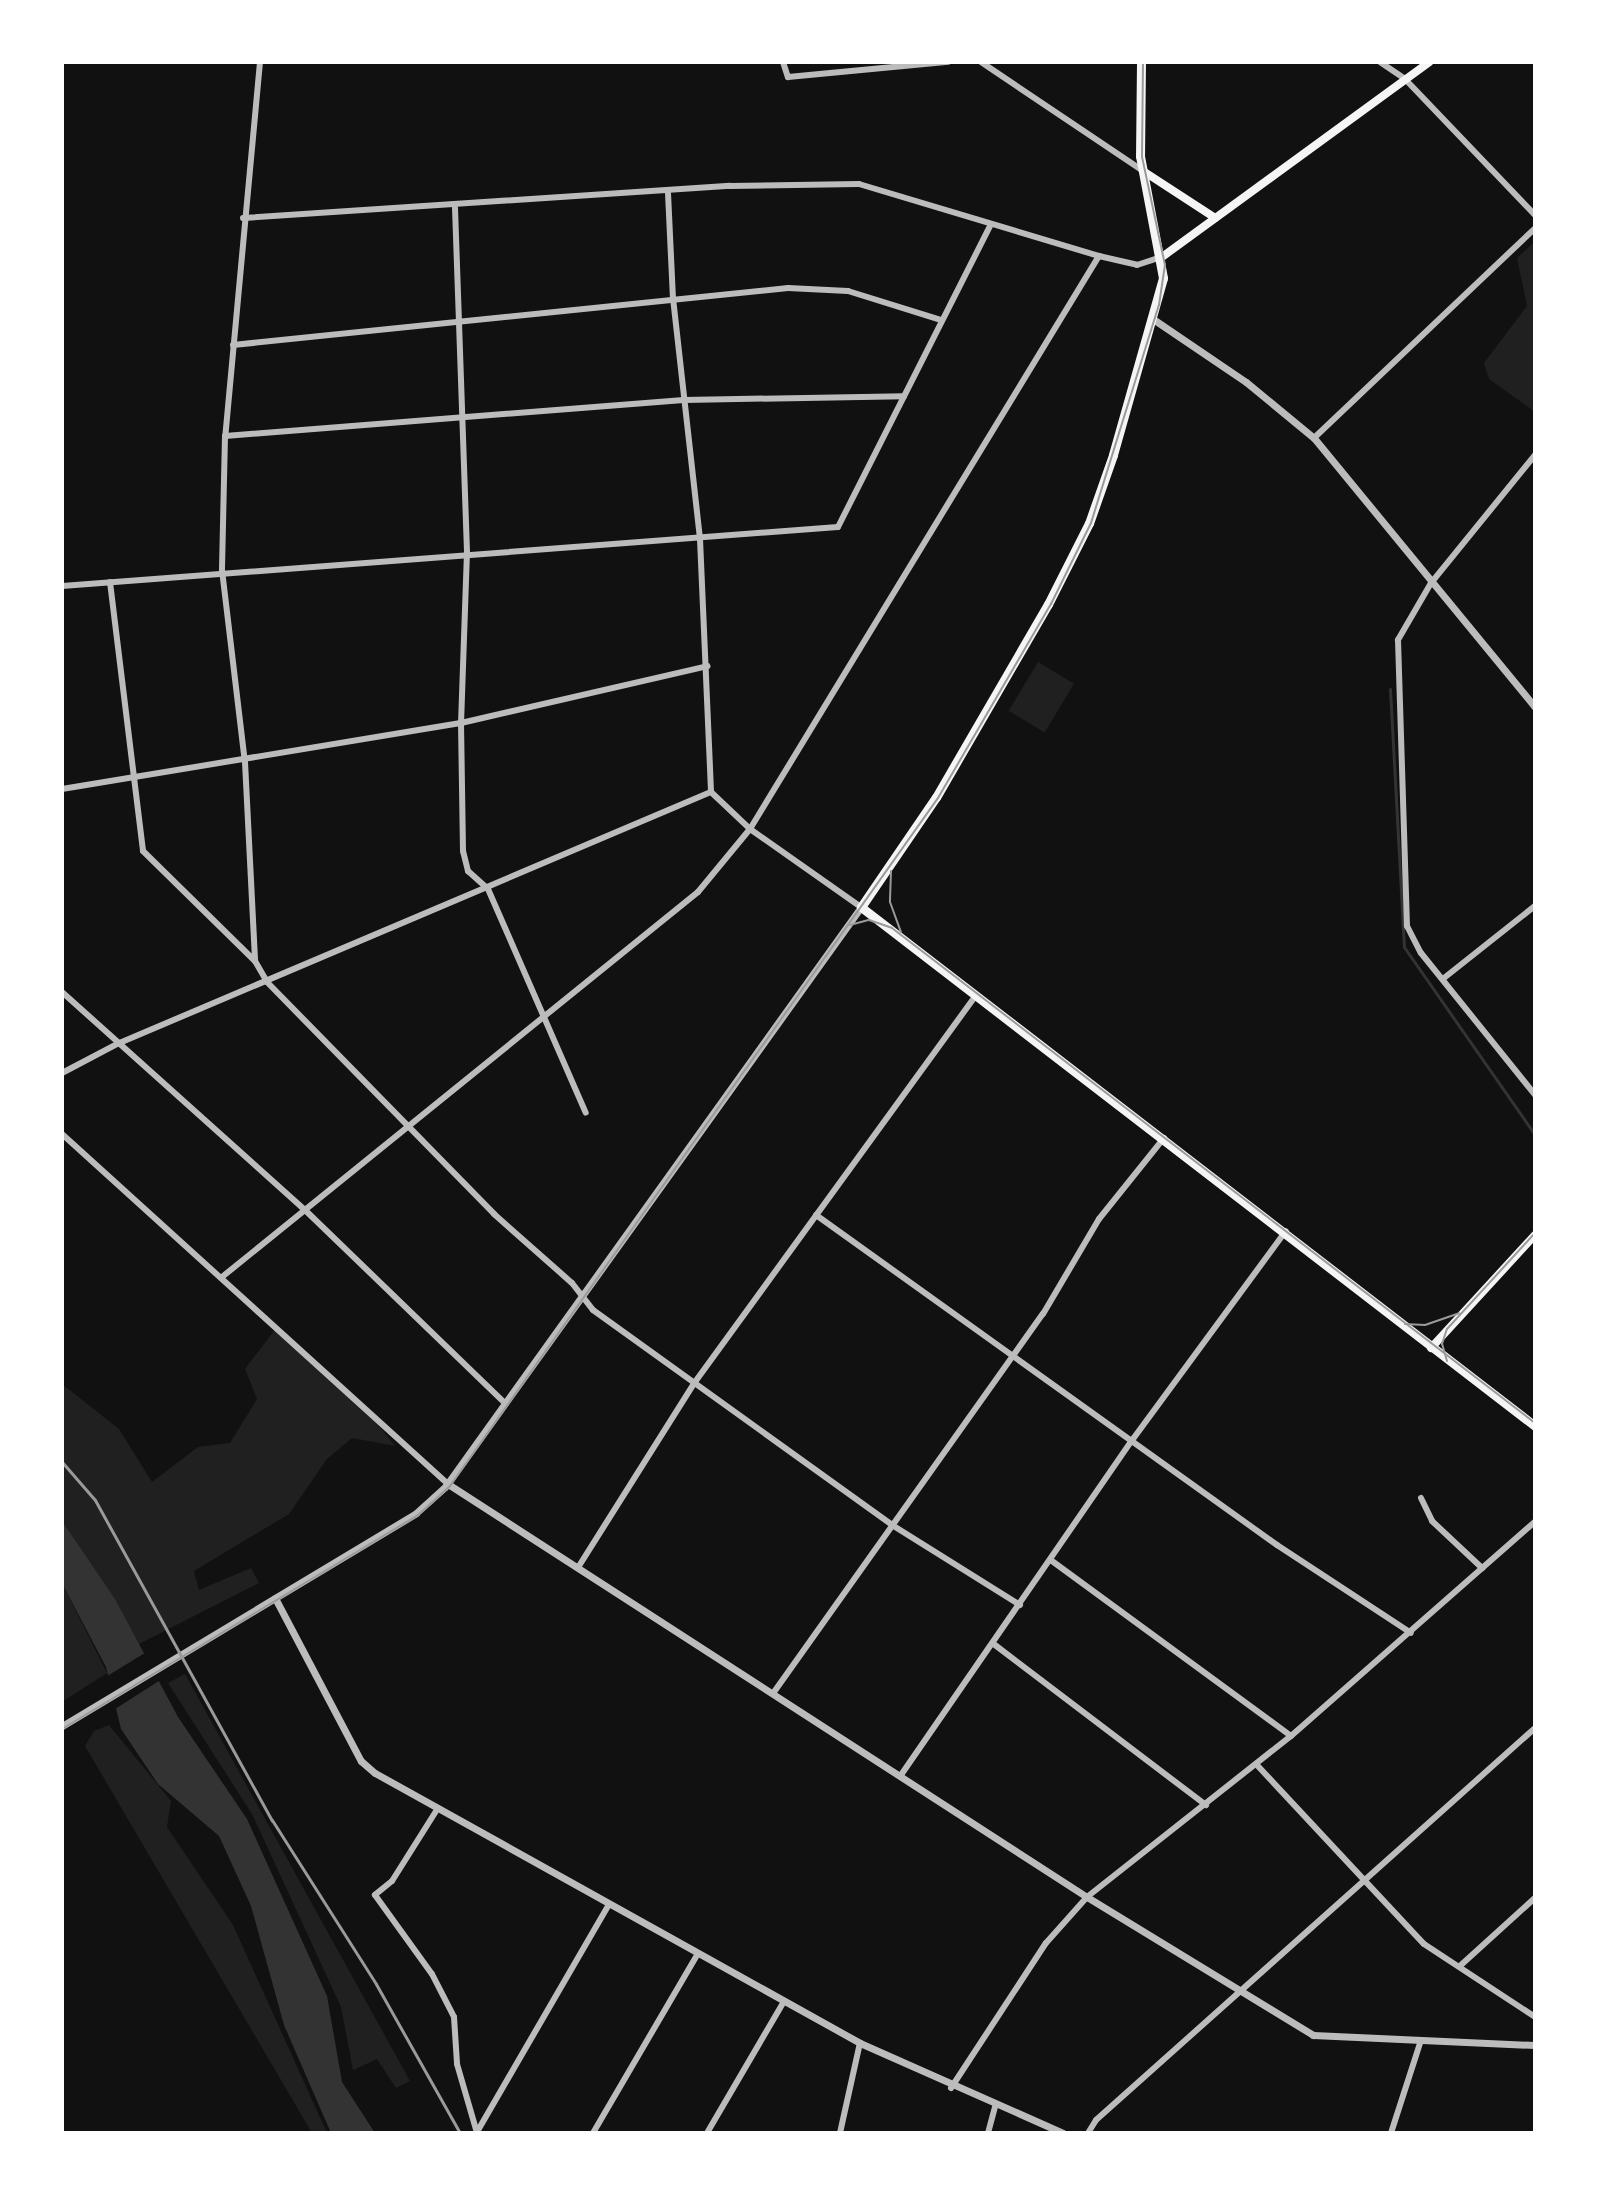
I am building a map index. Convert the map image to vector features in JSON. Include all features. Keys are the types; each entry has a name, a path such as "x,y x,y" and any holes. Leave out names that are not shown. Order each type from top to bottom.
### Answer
{"main road":[{"path":"1141,62 1143,171 1162,257 1163,282 1089,523 964,750 861,907 1286,1231 1431,1348 1535,1426"},
{"path":"1162,257 1429,62"},
{"path":"1143,171 1215,218"},
{"path":"1431,1348 1535,1235"}],"street":[{"path":"255,961 245,762 222,570 225,436 260,62"},
{"path":"783,62 788,77 948,62"},
{"path":"981,62 1143,171"},
{"path":"1380,62 1405,79 1535,215"},
{"path":"243,218 455,208 730,186 859,184 1099,256 1137,265 1162,257"},
{"path":"63,1726 416,1513 448,1484 861,907 750,829 711,792 700,539 673,298 668,193"},
{"path":"455,208 467,552 461,723 463,851 468,871 488,889 586,1113"},
{"path":"62,586 222,570 831,529 842,521 991,224"},
{"path":"1314,438 1535,228"},
{"path":"222,1277 407,1125 546,1020 698,892 750,829 1099,256"},
{"path":"233,345 788,288 848,291 941,320"},
{"path":"1153,319 1246,382 1314,438 1535,707"},
{"path":"225,436 684,400 904,396"},
{"path":"1535,456 1431,583 1398,640 1407,926 1421,953 1535,1095"},
{"path":"110,582 143,851 255,961 267,982 494,1214 555,1266 582,1299 892,1525 1020,1605"},
{"path":"62,789 245,762 461,723 707,666"},
{"path":"62,1073 117,1044 711,792"},
{"path":"1444,978 1535,906"},
{"path":"62,992 117,1044 135,1054 305,1210 506,1404"},
{"path":"579,1566 695,1382 976,995"},
{"path":"62,1134 448,1484 1087,1897 1313,2035 1420,2043 1535,2045"},
{"path":"774,1692 1043,1314 1099,1219 1164,1138"},
{"path":"816,1215 1277,1545 1411,1633"},
{"path":"901,1775 995,1645 1133,1439 1286,1231"},
{"path":"1421,1498 1432,1521 1482,1568"},
{"path":"951,2088 1046,1943 1087,1897 1291,1736 1535,1522"},
{"path":"1052,1561 1291,1736"},
{"path":"275,1598 361,1761 438,1808 860,2043 951,2088 1063,2133"},
{"path":"995,1645 1206,1805"},
{"path":"1088,2133 1096,2120 1535,1728"},
{"path":"1256,1764 1424,1944 1461,1965 1535,2017"},
{"path":"438,1808 392,1881 375,1895 432,1974 454,2017 457,2064 477,2133"},
{"path":"1461,1965 1535,1898"},
{"path":"477,2133 609,1904"},
{"path":"593,2133 698,1953"},
{"path":"707,2133 784,2001"},
{"path":"840,2133 860,2043"},
{"path":"1391,2133 1420,2043"},
{"path":"988,2133 995,2106"}],"shaded area":[{"path":"1535,241 1535,412 1489,379 1484,363 1527,306 1517,258"},
{"path":"1038,662 1074,684 1045,732 1009,711"},
{"path":"277,1327 364,1407 395,1446 352,1438 327,1459 289,1514 194,1571 199,1590 251,1568 259,1583 139,1644 62,1521 62,1384 119,1429 152,1482 198,1447 230,1443 257,1399 245,1369"},
{"path":"62,1521 115,1599 178,1717 247,1819 327,1996 342,2082 375,2133 331,2133 284,2025 251,1906 219,1836 158,1784 121,1729 106,1667 62,1583"},
{"path":"62,1583 107,1673 62,1702"},
{"path":"185,1674 410,2081 396,2088 377,2059 353,2070 341,2007 252,1814 168,1683"},
{"path":"109,1725 171,1801 167,1827 233,1925 327,2133 312,2133 85,1746 94,1731"}],"pier":[{"path":"148,1651 162,1679 112,1711 104,1678"}],"waterway":[{"path":"1390,689 1404,947 1535,1135"}],"tram line":[{"path":"62,1729 417,1516 450,1486 938,798 1051,604 1091,523 1159,305 1165,265 1142,157 1143,62"},
{"path":"891,871 890,902 901,932"},
{"path":"850,925 869,920 892,928 1535,1423"},
{"path":"1447,1361 1442,1344 1447,1329 1535,1233"},
{"path":"1405,1324 1425,1325 1459,1313"}],"railway":[{"path":"62,1462 95,1500 272,1820 376,1984 460,2133"}]}
